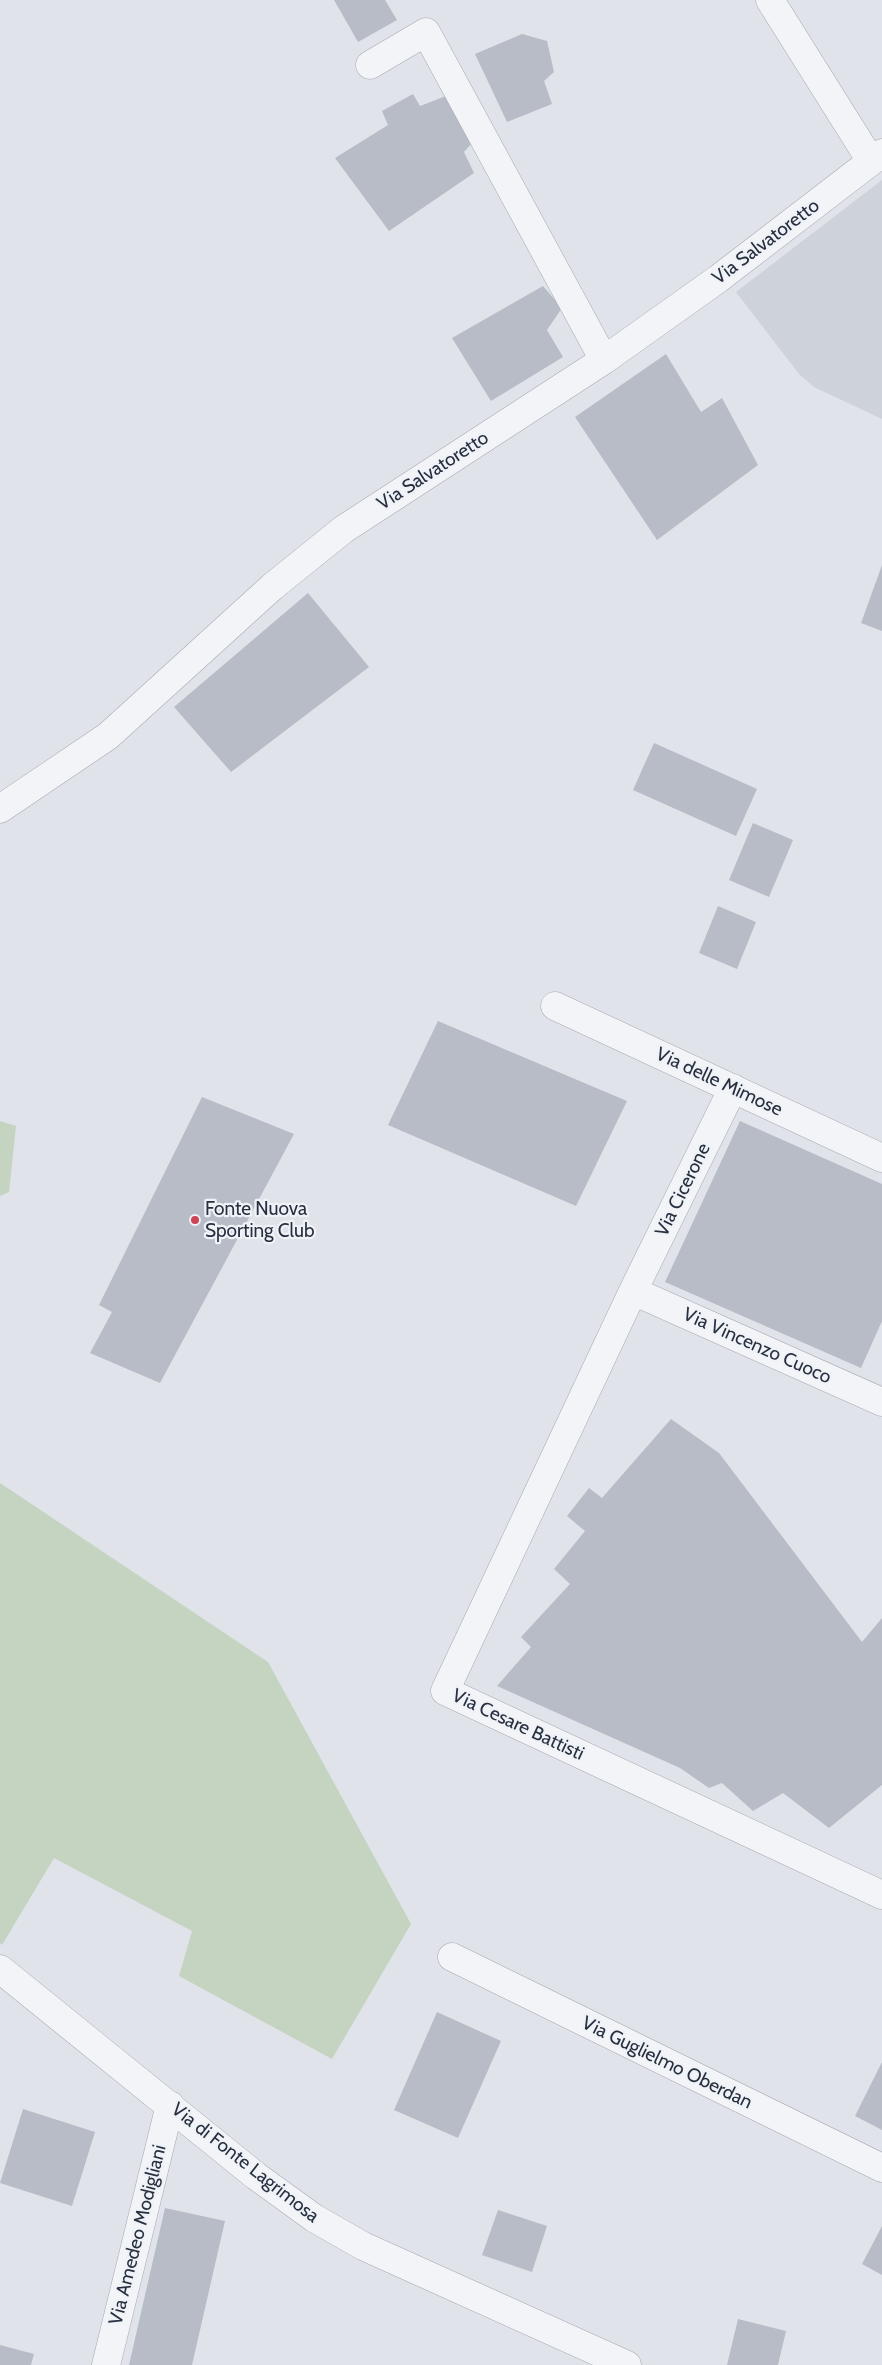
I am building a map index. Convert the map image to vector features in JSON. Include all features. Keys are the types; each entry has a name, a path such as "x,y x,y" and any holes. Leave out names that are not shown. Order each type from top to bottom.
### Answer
{"street":[{"path":"770,0 877,157"},
{"path":"370,64 426,32 604,360"},
{"name":"Via Salvatoretto","path":"0,809 108,736 272,587 344,528 604,360 718,280 877,157"},
{"name":"Via delle Mimose","path":"555,1006 882,1158"},
{"name":"Via Cicerone","path":"633,1291 733,1088"},
{"name":"Via Vincenzo Cuoco","path":"633,1291 882,1402"},
{"name":"Via Cesare Battisti","path":"633,1291 445,1691 882,1895"},
{"name":"Via Guglielmo Oberdan","path":"452,1957 882,2168"},
{"name":"Via di Fonte Lagrimosa","path":"0,1969 277,2192 329,2227 363,2246 627,2365"},
{"name":"Via Amedeo Modigliani","path":"106,2365 170,2105"}],"shaded area":[{"path":"882,180 882,419 814,387 799,374 736,292"}],"green space":[{"path":"0,1121 16,1126 9,1192 0,1196"},
{"path":"0,1483 268,1662 411,1924 332,2059 179,1976 192,1931 54,1858 2,1945 0,1943"}],"building":[{"path":"334,0 385,0 397,20 358,42"},
{"path":"522,34 547,41 554,72 544,81 552,104 507,122 475,54"},
{"path":"413,94 420,106 446,96 473,142 464,152 474,173 389,231 335,158 388,125 382,111"},
{"path":"543,286 562,308 547,330 563,357 491,401 452,338"},
{"path":"666,354 701,412 722,398 758,465 657,540 575,417"},
{"path":"882,565 882,631 861,623"},
{"path":"308,593 369,667 231,772 174,707"},
{"path":"654,743 757,789 736,836 633,790"},
{"path":"753,823 793,840 769,897 729,880"},
{"path":"718,906 756,922 737,969 699,953"},
{"path":"438,1021 627,1101 576,1206 388,1125"},
{"name":"Fonte Nuova Sporting Club","path":"202,1097 294,1134 160,1383 90,1353 112,1312 99,1305"},
{"path":"740,1121 882,1184 882,1321 861,1368 665,1282"},
{"path":"671,1419 719,1453 862,1642 882,1618 882,1785 829,1828 783,1793 753,1811 722,1783 709,1788 680,1768 497,1686 531,1647 521,1637 570,1584 554,1569 585,1531 567,1516 589,1488 602,1498"},
{"path":"437,2012 501,2041 458,2138 394,2110"},
{"path":"882,2062 882,2130 855,2116"},
{"path":"23,2109 95,2132 72,2206 0,2183"},
{"path":"165,2208 225,2221 192,2365 129,2365"},
{"path":"498,2210 547,2226 532,2272 482,2255"},
{"path":"882,2226 882,2275 862,2264"},
{"path":"738,2319 786,2331 778,2365 727,2365"},
{"path":"0,2345 34,2354 31,2365 0,2365"}],"place":[{"name":"Fonte Nuova Sporting Club","path":"195,1220"}]}
